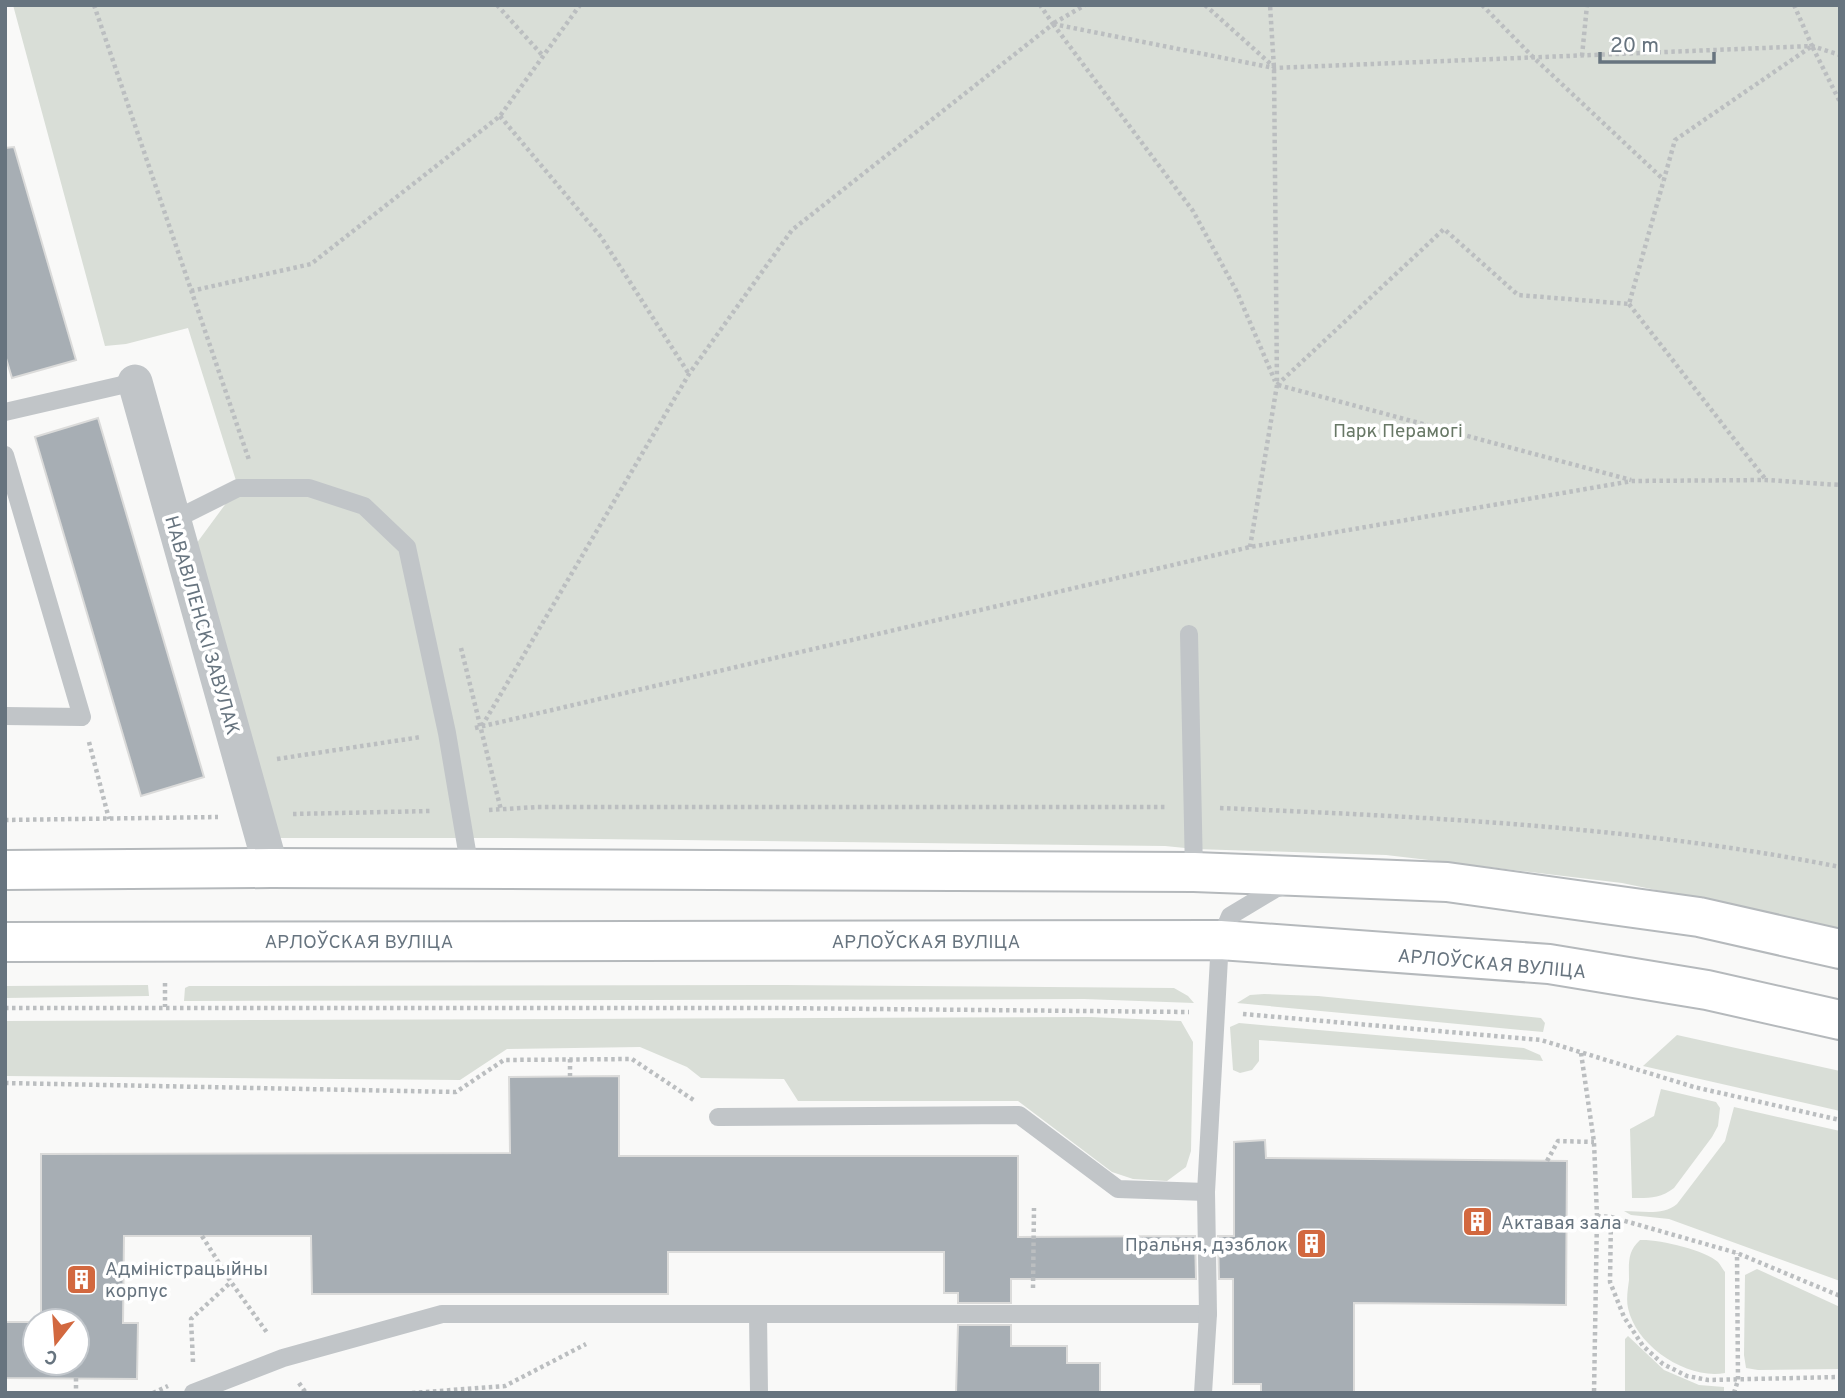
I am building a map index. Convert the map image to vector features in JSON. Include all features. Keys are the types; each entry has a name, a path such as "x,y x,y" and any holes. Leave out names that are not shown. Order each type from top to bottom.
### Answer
{"main road":[{"path":"5,870 271,868 1194,872 1324,876 1447,882 1699,917 1840,949"},
{"name":"АРЛОЎСКАЯ ВУЛІЦА","path":"5,942 1220,940 1549,964 1707,990 1840,1020"}],"street":[{"name":"НАВАВІЛЕНСКІ ЗАВУЛАК","path":"135,382 271,868"}],"lane":[{"path":"5,412 135,382"},
{"path":"5,455 82,717 5,716"},
{"path":"174,520 238,488 309,488 364,506 407,547 447,733 470,869"},
{"path":"1189,634 1194,872"},
{"path":"1203,1393 1208,1314 1206,1192 1220,940 1230,916 1252,902 1275,889 1324,876"},
{"path":"718,1117 1019,1115 1118,1189 1206,1192"},
{"path":"193,1393 283,1358 442,1314 1208,1314"},
{"path":"758,1314 758,1393"}],"path":[{"path":"94,5 253,471"},
{"path":"497,5 543,56"},
{"path":"191,291 311,264 500,116 580,5"},
{"path":"1040,5 1193,211 1237,292 1277,384"},
{"path":"482,727 689,374 792,230 1053,24 1085,5"},
{"path":"1205,5 1274,68"},
{"path":"1250,547 1277,384 1274,68 1270,5"},
{"path":"1482,5 1532,57 1664,180"},
{"path":"1582,56 1587,5"},
{"path":"1794,5 1840,102"},
{"path":"1053,24 1274,68 1812,46 1840,55"},
{"path":"1629,304 1675,140 1812,46"},
{"path":"500,116 601,237 689,374"},
{"path":"1277,384 1444,229 1518,296 1629,304 1766,480"},
{"path":"1277,384 1632,481"},
{"path":"242,764 482,727 1250,547 1632,481 1766,480 1840,485"},
{"path":"461,648 501,810"},
{"path":"82,717 109,819"},
{"path":"164,983 165,1007"},
{"path":"5,1009 165,1007 1214,1012 1541,1041 1694,1087 1840,1120"},
{"path":"1581,1053 1594,1142 1597,1216 1594,1393"},
{"path":"570,1059 570,1076"},
{"path":"5,1083 456,1092 503,1060 632,1059 718,1117"},
{"path":"1547,1161 1558,1141 1594,1142"},
{"path":"1597,1216 1611,1217 1737,1253 1840,1296"},
{"path":"1611,1217 1610,1282 1624,1317 1643,1346 1663,1364 1687,1376 1708,1380 1840,1377"},
{"path":"202,1236 230,1282 276,1344"},
{"path":"1734,1393 1738,1380 1737,1253"},
{"path":"193,1364 191,1319 230,1282"},
{"path":"412,1393 505,1386 591,1341"},
{"path":"76,1378 76,1393"}],"green space":[{"name":"Парк Перамогі","path":"13,5 1840,5 1840,928 1622,883 1386,855 1165,846 510,838 262,838 185,559 238,487 188,328 126,344 105,346"},
{"path":"148,985 149,996 5,998 5,986"},
{"path":"785,985 1174,988 1194,1003 1084,999 184,1001 185,988 189,986"},
{"path":"1250,995 1318,996 1541,1018 1545,1023 1543,1032 1237,1003"},
{"path":"1091,1017 1181,1021 1193,1042 1191,1151 1186,1167 1167,1181 1133,1179 1112,1172 1018,1101 798,1101 784,1079 701,1078 687,1067 640,1047 507,1049 460,1080 5,1076 5,1021"},
{"path":"1239,1023 1524,1048 1540,1055 1543,1061 1259,1040 1259,1061 1252,1070 1240,1073 1233,1070 1230,1027"},
{"path":"1677,1035 1840,1071 1840,1111 1643,1066"},
{"path":"1661,1089 1716,1102 1720,1108 1718,1126 1674,1188 1659,1196 1632,1198 1630,1129 1654,1116"},
{"path":"1734,1107 1840,1131 1840,1281 1669,1219 1631,1215 1624,1211 1659,1211 1677,1204 1725,1141"},
{"path":"1640,1240 1669,1243 1703,1253 1718,1262 1725,1272 1725,1373 1710,1374 1680,1366 1652,1347 1641,1335 1633,1322 1627,1301 1630,1258"},
{"path":"1757,1269 1840,1307 1840,1369 1746,1368 1745,1275"},
{"path":"1628,1336 1664,1370 1699,1385 1724,1387 1724,1393 1625,1393 1625,1339"}],"building":[{"path":"14,147 76,360 12,378 5,355 5,148"},
{"path":"98,418 204,777 141,796 35,437"},
{"path":"619,1076 619,1156 1018,1156 1018,1237 1195,1236 1196,1279 1011,1279 1011,1303 958,1303 958,1293 944,1293 944,1252 668,1252 668,1294 312,1294 311,1236 124,1236 123,1323 138,1323 137,1379 5,1378 5,1322 21,1322 21,1377 91,1377 91,1307 41,1307 41,1154 510,1153 509,1077"},
{"path":"1265,1140 1266,1158 1567,1161 1566,1305 1354,1303 1354,1393 1261,1393 1261,1384 1233,1384 1233,1279 1219,1279 1218,1236 1234,1236 1234,1142"},
{"path":"958,1325 1011,1325 1011,1346 1067,1346 1067,1363 1100,1363 1100,1393 956,1393"}],"place":[{"name":"Актавая зала","path":"1478,1222"},
{"name":"Пральня, дэзблок","path":"1311,1244"},
{"name":"Адміністрацыйны корпус","path":"82,1279"}]}
